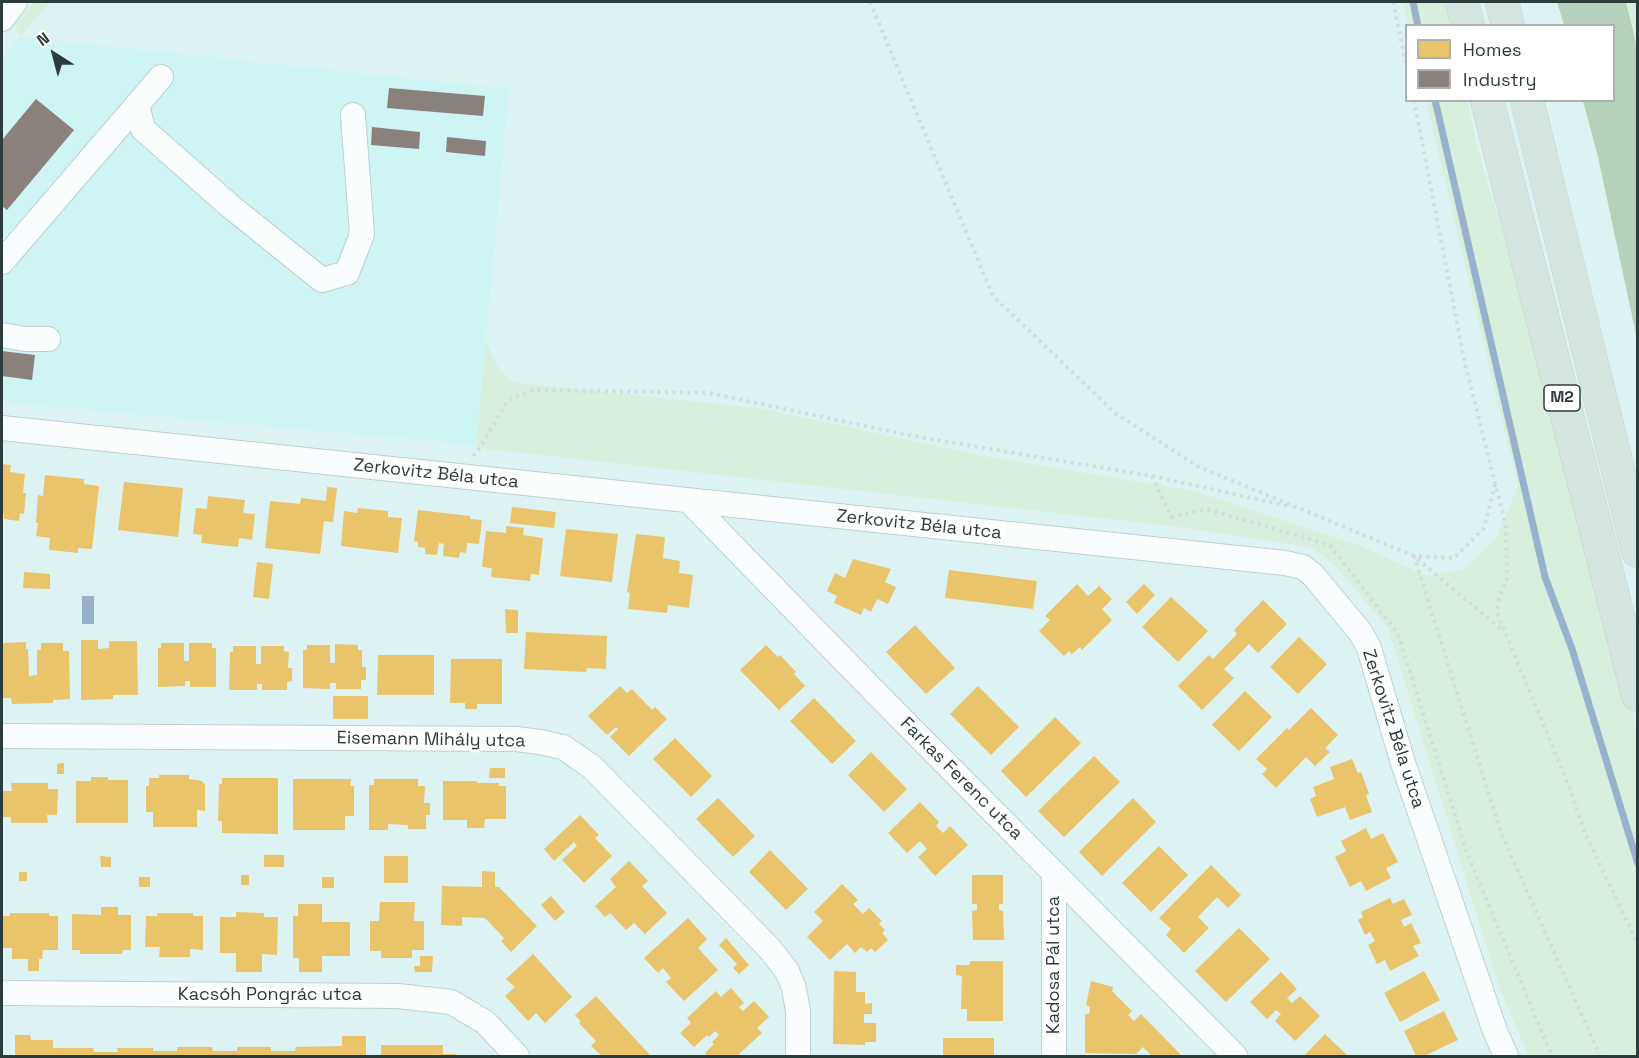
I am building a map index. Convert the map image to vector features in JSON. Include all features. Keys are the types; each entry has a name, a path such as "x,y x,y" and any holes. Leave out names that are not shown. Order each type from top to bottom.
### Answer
{"highway":[{"path":"1462,2 1468,24"},
{"path":"1502,2 1508,24"},
{"name":"M2","path":"1488,102 1638,694"},
{"name":"M2","path":"1527,102 1638,551"}],"street":[{"path":"2,19 15,2"},
{"path":"2,262 161,77"},
{"path":"137,105 143,129 230,206 322,280 347,273 362,234 353,115"},
{"path":"2,335 25,339 48,339"},
{"name":"Zerkovitz Béla utca","path":"2,428 1285,563 1303,567 1313,575 1361,633 1369,648 1403,763 1495,1031 1506,1056"},
{"name":"Farkas Ferenc utca","path":"688,501 1235,1056"},
{"name":"Eisemann Mihály utca","path":"2,736 516,739 563,747 592,767 770,948 787,970 794,988 798,1011 798,1056"},
{"name":"Kadosa Pál utca","path":"1054,873 1054,1056"},
{"name":"Kacsóh Pongrác utca","path":"2,993 398,996 451,1002 485,1022 517,1056"}],"path":[{"path":"870,2 993,296 1115,413 1197,466 1414,556 1503,631"},
{"path":"1394,2 1405,54"},
{"path":"1414,102 1465,364 1506,526 1507,579 1499,598 1497,613 1572,791 1585,833 1638,944"},
{"path":"456,476 480,448 508,400 534,390 709,393 908,435 1152,476 1301,509"},
{"path":"1152,476 1171,517"},
{"path":"1414,556 1454,558 1484,528 1496,483"},
{"path":"1414,556 1501,833 1600,1056"}],"shaded area":[{"path":"20,37 509,89 476,445 2,402 2,59"},
{"path":"82,596 94,596 94,624 82,624"}],"green space":[{"path":"34,2 50,2 20,37 15,24"},
{"path":"1403,2 1445,2 1450,24 1408,24"},
{"path":"1557,2 1626,2 1637,47 1637,339 1598,157 1583,102 1615,102 1615,24 1564,24"},
{"path":"1626,2 1637,2 1637,47"},
{"path":"1426,102 1467,102 1479,154 1544,372 1637,732 1637,1056 1529,1056 1499,987 1388,628 1335,566 1309,547 1172,526 480,448 476,445 486,342 496,364 511,382 764,409 988,457 1194,491 1363,547 1427,576 1464,569 1496,538 1518,487"}],"building: Homes":[{"path":"2,464 11,465 10,472 25,474 24,514 20,513 19,521 4,519 2,513"},
{"path":"45,475 84,479 84,484 99,486 92,549 78,548 78,553 49,550 50,538 36,536 38,495 43,496"},
{"path":"124,482 183,488 178,537 118,530"},
{"path":"327,487 337,488 333,522 324,521 320,554 265,548 270,501 300,504 301,498 326,501"},
{"path":"208,496 245,500 243,513 255,514 252,540 239,538 238,547 201,543 202,535 193,534 196,508 207,509"},
{"path":"512,507 556,512 554,528 510,523"},
{"path":"358,508 388,511 388,517 402,518 398,553 341,546 344,511 357,513"},
{"path":"418,510 470,516 470,519 482,520 479,544 467,543 466,553 460,552 459,558 443,556 444,544 439,543 437,555 425,554 425,548 418,547 418,542 414,541"},
{"path":"506,526 524,528 523,535 543,538 539,575 531,574 530,581 491,577 492,568 482,567 486,531 506,533"},
{"path":"566,529 618,534 612,582 560,576"},
{"path":"636,534 665,537 663,558 680,561 679,573 693,575 689,608 668,605 667,613 628,609 630,593 627,592"},
{"path":"853,559 891,569 885,582 896,587 888,604 877,599 871,612 864,608 861,615 834,603 837,596 827,591 835,573 845,578"},
{"path":"257,562 273,564 269,599 253,597"},
{"path":"949,570 1037,581 1033,609 945,598"},
{"path":"24,572 50,574 50,589 23,588"},
{"path":"1077,584 1088,596 1099,586 1112,599 1102,609 1112,620 1082,650 1080,647 1072,654 1069,651 1064,656 1039,631 1050,620 1045,616"},
{"path":"1144,584 1155,595 1137,614 1126,602"},
{"path":"1171,597 1208,631 1178,662 1142,627"},
{"path":"1263,600 1287,624 1258,653 1249,644 1224,669 1234,678 1202,710 1178,686 1209,655 1213,659 1237,634 1234,630"},
{"path":"505,609 518,610 518,633 506,633"},
{"path":"915,625 955,668 926,694 886,652"},
{"path":"526,632 607,636 606,669 587,668 586,672 524,669"},
{"path":"1299,637 1327,664 1298,694 1270,667"},
{"path":"81,640 98,640 98,649 109,648 109,641 137,641 138,695 113,695 113,699 81,700"},
{"path":"26,642 29,676 37,675 37,650 41,650 41,643 63,643 63,651 69,651 70,699 53,700 53,703 12,704 11,698 2,698 3,643"},
{"path":"161,643 184,643 184,661 189,661 189,643 212,643 212,648 216,648 216,687 190,687 190,681 185,681 185,686 158,687 158,648 161,648"},
{"path":"335,644 358,645 358,650 362,650 362,667 366,667 366,680 361,680 361,689 336,689 336,683 330,683 330,689 303,688 303,650 307,650 307,645 330,645 330,663 335,663"},
{"path":"766,645 778,657 780,655 805,686 779,710 740,670"},
{"path":"233,646 256,646 256,664 261,664 261,646 284,646 284,651 289,652 288,668 292,668 292,681 287,682 287,690 262,690 262,684 257,684 257,690 229,690 230,652 233,652"},
{"path":"378,655 434,655 434,695 377,695"},
{"path":"451,659 502,659 502,704 477,704 477,709 465,709 465,703 450,703"},
{"path":"620,686 627,693 632,689 652,710 655,707 667,719 629,756 610,737 618,729 616,727 607,735 588,716"},
{"path":"978,686 1019,727 991,755 950,714"},
{"path":"1245,691 1272,717 1239,751 1212,725"},
{"path":"333,696 368,696 368,719 333,719"},
{"path":"814,698 856,741 832,764 790,721"},
{"path":"1311,708 1338,735 1325,748 1330,752 1315,766 1306,757 1276,788 1262,774 1267,769 1256,759"},
{"path":"1055,717 1081,743 1026,797 1001,771"},
{"path":"675,738 712,776 691,797 653,759"},
{"path":"871,752 907,789 884,812 848,775"},
{"path":"1094,756 1120,782 1064,837 1038,811"},
{"path":"1352,759 1358,773 1361,772 1369,794 1366,795 1372,812 1350,820 1345,807 1317,817 1310,799 1316,796 1313,787 1334,779 1330,767"},
{"path":"64,763 64,774 57,774 57,764"},
{"path":"490,768 505,768 505,778 489,778"},
{"path":"159,775 189,775 189,779 202,781 205,785 205,811 197,810 197,827 153,827 153,812 146,812 146,786 149,786 149,778 159,778"},
{"path":"91,777 128,780 128,823 76,823 76,781 91,781"},
{"path":"222,778 278,778 278,834 222,833 222,821 218,821 219,784 222,784"},
{"path":"293,779 351,779 350,786 354,786 354,816 345,816 345,830 293,830"},
{"path":"374,779 418,779 418,786 425,786 424,803 430,803 430,815 426,815 426,829 408,829 408,825 388,824 388,830 369,830 369,785 374,785"},
{"path":"443,781 477,781 477,783 499,783 499,786 506,786 506,819 485,819 484,828 467,828 467,820 443,820"},
{"path":"11,783 48,783 48,789 58,789 57,815 47,815 48,823 11,823 11,817 2,817 2,791 12,791"},
{"path":"718,798 755,836 733,857 696,819"},
{"path":"1133,798 1156,822 1102,876 1079,852"},
{"path":"920,802 939,822 936,826 943,833 950,826 968,845 935,876 918,857 927,849 920,841 907,853 888,833"},
{"path":"580,815 599,835 595,838 612,856 584,883 562,860 577,846 574,842 554,861 544,849"},
{"path":"1366,828 1371,839 1383,833 1398,862 1386,868 1391,878 1366,891 1361,881 1350,887 1335,857 1346,851 1341,841"},
{"path":"1159,846 1188,875 1151,912 1122,883"},
{"path":"770,850 808,889 786,910 749,872"},
{"path":"264,855 284,855 284,867 264,867"},
{"path":"100,856 111,857 111,867 101,867"},
{"path":"384,856 408,856 408,883 384,883"},
{"path":"629,861 648,881 642,886 667,913 645,934 634,923 626,930 610,913 605,917 595,906 616,887 610,879"},
{"path":"1211,865 1241,895 1228,908 1217,897 1198,917 1209,928 1184,953 1166,935 1171,929 1159,918"},
{"path":"482,871 495,872 495,887 499,887 537,926 511,952 501,941 504,938 485,918 462,917 462,926 441,925 442,886 482,887"},
{"path":"19,872 27,872 27,881 19,881"},
{"path":"241,875 249,875 249,885 241,885"},
{"path":"972,875 1003,875 1003,904 999,904 999,910 1003,911 1004,940 973,940 972,911 977,910 977,904 972,904"},
{"path":"139,877 150,877 150,887 139,887"},
{"path":"322,877 334,877 334,888 322,888"},
{"path":"842,884 858,900 853,904 863,914 869,908 882,921 879,924 885,930 882,933 888,940 875,952 871,948 867,952 861,947 855,953 847,944 830,960 807,937 823,921 814,912"},
{"path":"551,896 565,912 555,921 541,905"},
{"path":"1390,898 1393,904 1404,899 1412,915 1401,920 1404,927 1411,923 1421,943 1413,946 1419,956 1390,971 1385,960 1377,964 1368,945 1375,941 1370,932 1365,935 1358,920 1363,917 1361,912"},
{"path":"380,902 415,902 414,921 424,921 424,950 412,950 412,958 381,958 381,951 370,951 370,921 379,921"},
{"path":"298,904 322,904 322,922 350,922 350,956 322,956 322,972 299,972 299,958 293,958 293,916 298,916"},
{"path":"101,907 118,907 118,915 131,915 131,950 123,950 122,954 80,954 80,950 72,950 72,914 101,915"},
{"path":"236,912 264,913 264,917 278,917 277,955 262,954 262,972 236,972 236,953 220,953 220,917 236,917"},
{"path":"10,913 49,913 49,916 58,916 58,950 43,950 42,959 39,959 39,971 28,971 28,959 12,959 12,948 2,948 2,916 10,916"},
{"path":"157,913 193,913 193,916 203,916 203,950 190,949 190,957 159,957 160,947 145,947 146,916 157,916"},
{"path":"688,918 707,939 698,948 718,970 684,1001 666,982 671,978 663,968 658,973 644,958"},
{"path":"1239,928 1270,959 1226,1002 1195,971"},
{"path":"726,938 749,965 739,974 733,968 737,964 719,945"},
{"path":"533,954 572,997 545,1023 536,1013 528,1021 505,996 515,987 506,979"},
{"path":"420,956 433,956 432,972 415,972 414,966 420,966"},
{"path":"970,961 1003,961 1003,1021 967,1021 967,1009 961,1009 962,976 956,975 956,965 969,965"},
{"path":"834,971 856,972 856,992 865,992 865,1004 872,1003 872,1014 864,1014 864,1023 876,1023 876,1042 865,1042 865,1045 833,1044"},
{"path":"1424,971 1440,1000 1400,1022 1384,993"},
{"path":"1281,972 1297,989 1287,998 1292,1003 1300,996 1320,1016 1295,1041 1275,1021 1281,1014 1276,1010 1267,1019 1250,1002"},
{"path":"1091,981 1113,987 1112,991 1132,1011 1128,1015 1134,1021 1141,1014 1182,1056 1152,1056 1143,1047 1136,1054 1085,1053 1085,1014 1089,1014 1090,1007 1086,1005"},
{"path":"731,988 744,1003 739,1007 743,1011 754,1001 769,1017 757,1028 762,1033 737,1056 708,1056 705,1053 719,1035 715,1031 694,1047 680,1033 691,1023 687,1018 716,991 721,997"},
{"path":"596,996 651,1056 602,1056 591,1046 596,1041 579,1023 581,1022 575,1015"},
{"path":"1444,1011 1458,1040 1424,1056 1416,1056 1404,1031"},
{"path":"1325,1034 1348,1056 1304,1056"},
{"path":"15,1035 30,1035 31,1040 53,1040 53,1048 93,1048 94,1052 118,1052 117,1048 177,1051 177,1047 212,1047 213,1051 237,1051 237,1047 271,1047 271,1051 295,1051 296,1047 342,1046 342,1036 366,1036 366,1056 15,1056"},
{"path":"943,1038 994,1038 994,1056 943,1056"},
{"path":"381,1045 443,1045 443,1054 459,1056 381,1056"}],"building: Industry":[{"path":"389,88 485,96 483,116 387,108"},
{"path":"36,99 74,130 7,210 2,206 2,140"},
{"path":"372,127 420,132 419,149 371,145"},
{"path":"447,137 486,141 485,156 446,152"},
{"path":"2,351 35,355 32,380 2,376"}],"waterway":[{"path":"1413,2 1418,24"},
{"path":"1435,102 1545,577 1572,649 1638,864"}]}
